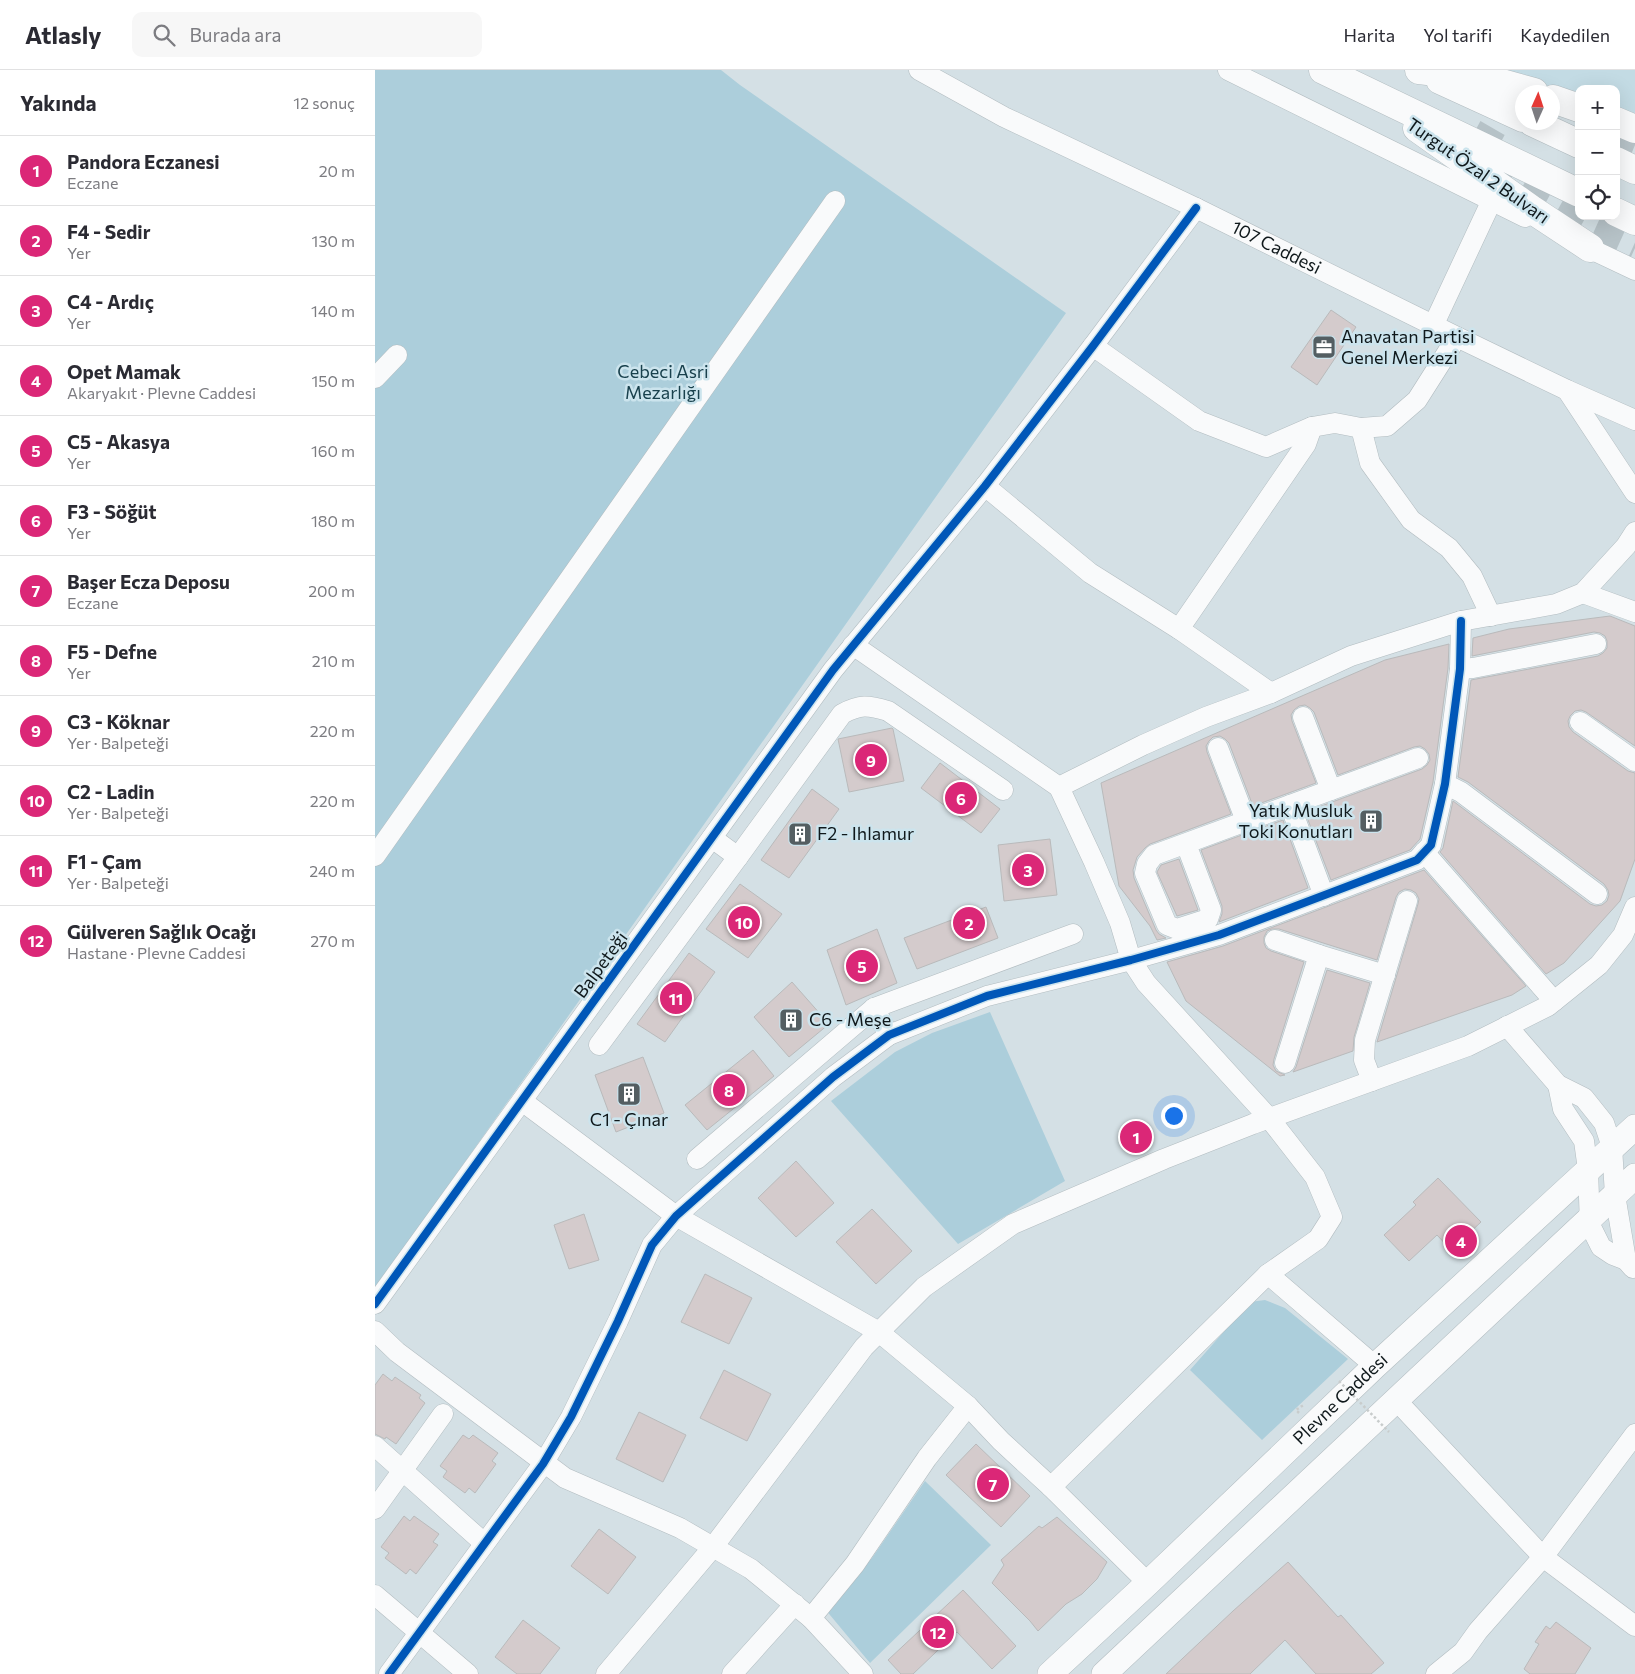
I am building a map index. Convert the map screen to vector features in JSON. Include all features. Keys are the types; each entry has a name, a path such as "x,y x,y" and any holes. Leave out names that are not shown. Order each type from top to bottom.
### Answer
{"highway":[{"name":"Turgut Özal 2 Bulvarı","path":"1323,70 1575,191"},
{"path":"1418,70 1479,77 1515,87"},
{"path":"1418,70 1515,114"},
{"name":"Turgut Özal 2 Bulvarı","path":"1367,91 1461,160 1590,248"},
{"path":"1560,101 1575,107"},
{"path":"1620,122 1635,129"},
{"path":"1549,130 1575,142"},
{"path":"1620,163 1635,170"},
{"path":"1620,214 1635,221"}],"main road":[{"name":"Plevne Caddesi","path":"1049,1674 1375,1366 1635,1127"},
{"path":"1104,1674 1635,1176"}],"street":[{"name":"107 Caddesi","path":"919,70 1004,117 1196,208 1433,326 1635,420"},
{"path":"1228,70 1635,270"},
{"path":"1433,326 1492,200"},
{"path":"375,856 835,201"},
{"name":"Balpeteği","path":"375,1304 833,670 985,486 1196,208"},
{"path":"1093,346 1199,421 1265,447 1312,428 1335,423 1361,428 1387,426 1417,400 1457,337"},
{"path":"375,378 397,356"},
{"path":"1567,390 1635,493"},
{"path":"1179,629 1306,444 1312,428"},
{"path":"1361,428 1371,463 1411,520 1449,548 1472,576 1491,616"},
{"path":"985,486 1090,573 1179,629 1271,692"},
{"path":"1059,787 1143,745 1197,721 1271,692 1351,656 1461,621 1556,604 1583,593 1635,532"},
{"path":"1583,593 1635,612"},
{"path":"389,1674 543,1464 571,1417 618,1321 652,1245 676,1216 833,1077 889,1035 987,996 1131,960 1219,935 1417,860 1431,845 1445,784 1460,669 1461,621"},
{"path":"1460,669 1596,644"},
{"path":"853,645 1059,787 1120,924 1131,960 1146,983 1269,1118 1315,1177 1331,1216 1318,1239 1268,1274 1051,1487"},
{"path":"599,1045 842,714 855,707 871,706 888,711 1003,790"},
{"path":"1303,717 1331,790"},
{"path":"1580,722 1635,761"},
{"path":"1217,748 1246,821"},
{"path":"1185,844 1418,758"},
{"path":"1445,784 1461,792 1597,894"},
{"path":"1290,805 1324,896"},
{"path":"712,838 738,858"},
{"path":"1424,852 1554,1000"},
{"path":"1372,1081 1364,1060 1365,1040 1407,901"},
{"path":"606,1674 713,1547 864,1346 925,1287 1013,1224 1164,1159 1269,1118 1468,1046 1548,1006 1599,965 1623,935 1635,907"},
{"path":"697,1159 874,1008 1073,934"},
{"path":"1275,940 1319,956 1385,975"},
{"path":"1285,1063 1319,956"},
{"path":"874,1008 889,1035"},
{"path":"1507,1026 1558,1085 1584,1098 1604,1123 1612,1147 1615,1195 1631,1265"},
{"path":"1558,1085 1563,1109 1584,1141 1588,1170 1590,1225 1601,1248 1631,1265"},
{"path":"521,1101 676,1216 879,1332 968,1406 1001,1441 1148,1582"},
{"path":"1268,1274 1375,1366"},
{"path":"375,1331 397,1352 543,1464 565,1478 681,1528 751,1570 811,1618 853,1671"},
{"path":"1396,1400 1543,1557 1635,1626"},
{"path":"811,1618 855,1564 927,1458 968,1406"},
{"path":"375,1509 443,1414"},
{"path":"1436,1674 1463,1652 1478,1631 1543,1557 1635,1434"},
{"path":"375,1446 484,1543"},
{"path":"375,1596 468,1674"},
{"path":"732,1674 795,1604"},
{"path":"1460,1674 1463,1652"}],"path":[{"path":"1339,1381 1389,1432"}],"shaded area":[{"path":"1502,70 1635,70 1635,131 1620,124 1620,85 1575,85 1575,103 1560,96 1560,85 1535,85"}],"green space":[{"name":"Cebeci Asri Mezarlığı","path":"375,70 721,70 1066,313 375,1289"},
{"path":"990,1012 1065,1181 958,1244 831,1101 895,1052 932,1033"},
{"path":"1265,1300 1285,1308 1348,1359 1262,1440 1190,1370 1250,1302"},
{"path":"925,1481 991,1545 870,1663 825,1609 872,1558"}],"building":[{"name":"Anavatan Partisi Genel Merkezi","path":"1331,310 1356,327 1317,385 1291,367"},
{"path":"1610,616 1635,626 1635,746 1581,710 1575,711 1568,721 1569,727 1573,732 1628,771 1635,773 1635,859 1620,901 1564,963 1546,974 1440,852 1443,848 1453,801 1590,904 1602,905 1607,901 1608,890 1604,884 1468,782 1458,777 1471,680 1598,656 1607,648 1607,641 1605,636 1594,632 1472,656 1473,638 1509,629"},
{"path":"1449,644 1448,668 1433,782 1420,839 1410,850 1331,880 1305,812 1422,769 1430,760 1429,754 1420,746 1414,747 1338,775 1314,712 1305,705 1299,706 1291,715 1292,721 1316,783 1253,806 1229,743 1220,736 1213,737 1206,746 1207,752 1231,814 1150,844 1137,857 1133,870 1134,878 1156,930 1166,938 1157,940 1150,926 1119,886 1101,783 1385,660"},
{"path":"892,728 904,781 849,792 838,739"},
{"path":"940,763 1000,809 981,833 921,788"},
{"name":"F2 - Ihlamur","path":"812,789 839,809 789,878 761,860"},
{"path":"1283,820 1308,888 1219,922 1222,906 1201,850"},
{"path":"1050,839 1057,895 1004,901 998,845"},
{"path":"1179,859 1198,910 1177,916 1157,872 1161,865"},
{"path":"1424,870 1526,986 1512,995 1377,1042 1418,904 1419,899 1416,893 1405,889 1399,892 1396,897 1377,960 1279,929 1272,929 1267,931 1264,937 1266,948 1304,962 1274,1059 1273,1065 1276,1071 1285,1075 1280,1076 1186,1001 1167,962 1223,946"},
{"path":"740,884 782,914 748,958 706,929"},
{"path":"986,907 998,938 917,969 904,938"},
{"path":"877,929 897,983 846,1005 827,950"},
{"path":"689,953 715,972 665,1042 637,1024"},
{"path":"1327,970 1370,983 1354,1037 1353,1051 1293,1072 1296,1067"},
{"name":"C6 - Meşe","path":"792,982 829,1024 789,1057 754,1017"},
{"path":"753,1050 774,1076 707,1130 685,1105"},
{"name":"C1 - Çınar","path":"643,1057 664,1113 616,1132 595,1075"},
{"path":"796,1161 834,1203 796,1237 758,1198"},
{"path":"1438,1178 1481,1222 1451,1250 1437,1235 1409,1261 1384,1235 1416,1205 1413,1202"},
{"path":"872,1209 912,1251 876,1284 836,1242"},
{"path":"584,1214 599,1260 569,1269 554,1225"},
{"path":"705,1274 752,1298 729,1344 681,1322"},
{"path":"724,1370 771,1394 747,1441 700,1418"},
{"path":"383,1374 392,1381 395,1377 421,1395 419,1398 425,1403 396,1444 386,1437 385,1439 375,1434 375,1385"},
{"path":"639,1412 686,1435 663,1482 616,1459"},
{"path":"463,1435 469,1439 473,1435 498,1453 492,1461 496,1464 475,1493 469,1488 465,1493 443,1477 447,1471 440,1466"},
{"path":"976,1444 1030,1496 1001,1527 946,1475"},
{"path":"404,1516 410,1521 414,1516 439,1534 433,1542 438,1545 416,1574 410,1569 406,1574 385,1558 389,1553 381,1547"},
{"path":"1057,1517 1107,1562 1097,1579 1082,1594 1066,1604 1038,1631 992,1583 1004,1565 1001,1560 1039,1526 1042,1528"},
{"path":"599,1529 636,1557 608,1594 571,1566"},
{"path":"1288,1562 1338,1617 1341,1615 1384,1663 1371,1674 1316,1674 1285,1640 1250,1674 1166,1674 1233,1611"},
{"path":"963,1590 1016,1646 992,1669 957,1632 913,1674 901,1674 888,1660"},
{"path":"523,1620 560,1648 540,1674 517,1674 495,1657"},
{"path":"1556,1622 1591,1648 1575,1674 1530,1674 1524,1669 1539,1644 1535,1642 1546,1626 1550,1629"}],"tunnel":[{"path":"1515,104 1504,112 1489,134 1482,157 1485,167 1498,177 1593,229 1635,248"},
{"path":"1620,139 1635,145"}],"cycle path":[{"path":"375,1304 833,670 985,486 1196,208"},
{"path":"389,1674 543,1464 571,1417 618,1321 652,1245 676,1216 833,1077 889,1035 987,996 1131,960 1219,935 1417,860 1431,845 1445,784 1460,669 1461,621"}],"place":[{"name":"Anavatan Partisi Genel Merkezi","path":"1324,347"},
{"name":"C3 - Köknar","path":"871,760"},
{"name":"F3 - Söğüt","path":"961,798"},
{"name":"Yatık Musluk Toki Konutları","path":"1371,821"},
{"name":"F2 - Ihlamur","path":"800,834"},
{"name":"C4 - Ardıç","path":"1028,870"},
{"name":"C2 - Ladin","path":"744,922"},
{"name":"F4 - Sedir","path":"969,923"},
{"name":"C5 - Akasya","path":"862,966"},
{"name":"F1 - Çam","path":"676,998"},
{"name":"C6 - Meşe","path":"791,1020"},
{"name":"F5 - Defne","path":"729,1090"},
{"name":"C1 - Çınar","path":"629,1094"},
{"name":"Pandora Eczanesi","path":"1136,1137"},
{"name":"Opet Mamak","path":"1461,1241"},
{"name":"Başer Ecza Deposu","path":"993,1484"},
{"name":"Gülveren Sağlık Ocağı","path":"938,1632"}]}
